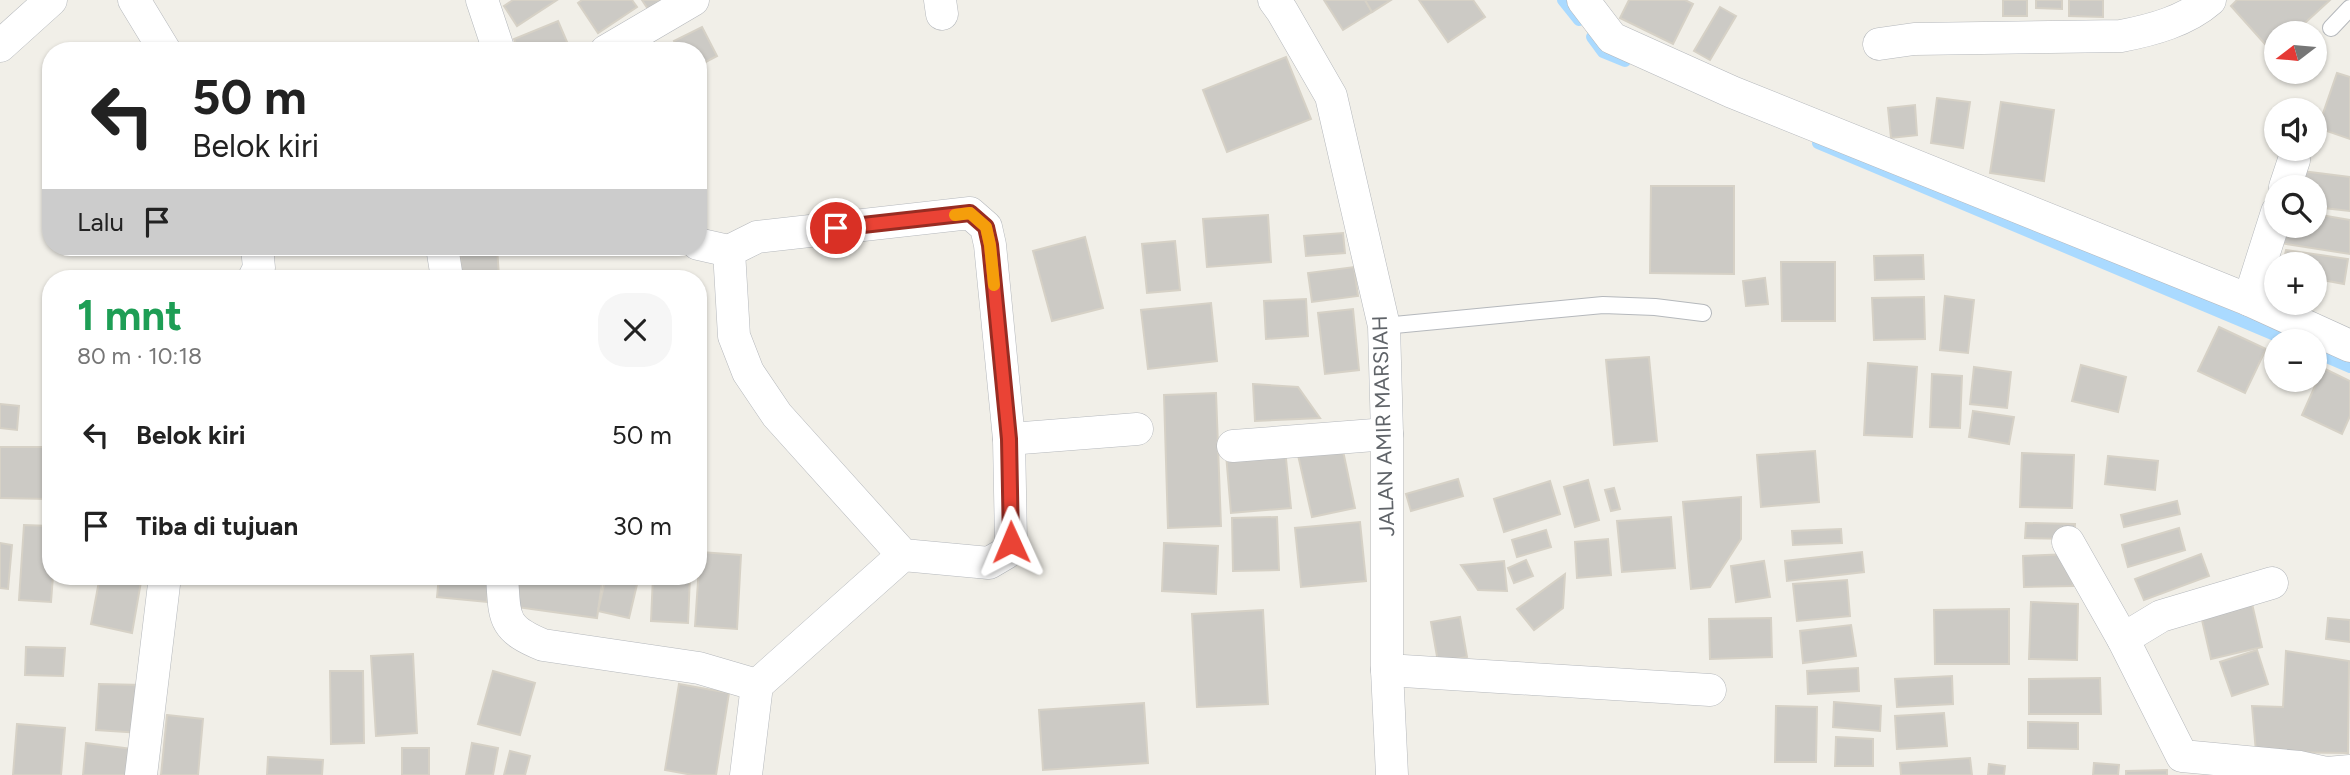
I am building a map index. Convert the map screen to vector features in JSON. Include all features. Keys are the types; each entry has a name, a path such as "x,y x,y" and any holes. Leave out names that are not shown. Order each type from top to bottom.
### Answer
{"street":[{"path":"0,46 51,0"},
{"path":"134,0 160,42"},
{"path":"482,0 496,42"},
{"path":"621,42 693,0"},
{"path":"1583,0 1612,38 1732,92 2249,300 2350,346"},
{"path":"1879,44 1914,39 2120,36 2152,30 2199,10 2210,0"},
{"name":"JALAN AMIR MARSIAH","path":"1286,4 1331,96 1384,326 1387,670 1392,775"},
{"path":"707,246 729,251 758,237 970,213 986,227 1009,439 1011,542 1006,553 989,563 903,555 777,415 748,373 734,336 729,251"},
{"path":"2249,300 2269,238"},
{"path":"1009,439 1137,429"},
{"path":"1233,446 1387,434"},
{"path":"2068,542 2123,639 2182,756 2300,767 2334,773"},
{"path":"746,775 757,685 903,555"},
{"path":"2123,639 2161,616 2272,583"},
{"path":"141,775 164,585"},
{"path":"503,585 505,617 521,636 543,645 699,668 757,685"},
{"path":"1387,670 1710,690"}],"lane":[{"path":"2331,27 2350,8"},
{"path":"1384,326 1603,305 1655,307 1703,313"}],"building":[{"path":"513,0 557,0 517,26 504,6"},
{"path":"582,0 632,0 637,7 598,33 578,3"},
{"path":"642,0 661,0 648,9"},
{"path":"1324,0 1365,0 1372,12 1343,30"},
{"path":"1365,0 1391,0 1372,12"},
{"path":"1419,0 1473,0 1485,17 1448,42"},
{"path":"1629,0 1685,0 1693,4 1673,44 1620,18"},
{"path":"2003,0 2027,0 2027,16 2003,16"},
{"path":"2036,0 2062,0 2062,9 2036,8"},
{"path":"2069,0 2103,0 2103,17 2069,16"},
{"path":"2237,0 2330,0 2307,21 2264,21 2264,43 2231,6"},
{"path":"1720,7 1736,16 1710,60 1694,51"},
{"path":"558,21 567,42 515,42 514,39"},
{"path":"702,27 717,56 707,61 707,42 674,41"},
{"path":"1286,57 1311,119 1227,152 1203,90"},
{"path":"2337,73 2350,77 2350,139 2327,131 2327,102"},
{"path":"1937,98 1970,102 1963,148 1931,143"},
{"path":"2001,102 2054,110 2044,181 1990,173"},
{"path":"1915,105 1917,135 1891,138 1888,108"},
{"path":"2302,171 2350,177 2350,211 2327,208 2327,175 2302,175"},
{"path":"1651,186 1734,186 1734,274 1650,273"},
{"path":"1268,215 1271,262 1207,267 1203,219"},
{"path":"2327,216 2350,220 2350,254 2280,243 2281,238 2327,238"},
{"path":"1343,233 1345,253 1306,256 1304,236"},
{"path":"1085,237 1103,308 1052,321 1033,251"},
{"path":"1175,241 1180,290 1147,293 1142,244"},
{"path":"1923,255 1924,279 1875,280 1874,256"},
{"path":"460,256 498,256 499,270 461,270"},
{"path":"2327,256 2348,259 2344,284 2327,281"},
{"path":"1781,262 1835,262 1835,321 1782,321"},
{"path":"1354,267 1358,296 1312,302 1308,273"},
{"path":"1765,278 1768,304 1746,306 1743,281"},
{"path":"1945,296 1974,300 1968,353 1940,350"},
{"path":"1924,297 1925,339 1874,340 1872,298"},
{"path":"1306,299 1308,336 1266,339 1264,301"},
{"path":"1211,303 1217,361 1148,369 1141,310"},
{"path":"1353,309 1359,370 1325,374 1318,313"},
{"path":"2219,327 2264,348 2245,393 2198,371"},
{"path":"1649,357 1657,441 1614,445 1606,360"},
{"path":"1868,363 1917,367 1912,437 1864,435"},
{"path":"2081,365 2126,377 2118,412 2072,401"},
{"path":"1974,367 2011,372 2007,408 1970,404"},
{"path":"2327,370 2350,381 2350,416 2342,434 2302,415 2312,392 2327,392"},
{"path":"1932,374 1962,376 1960,428 1930,427"},
{"path":"1253,384 1298,387 1320,418 1255,421"},
{"path":"1216,393 1221,526 1168,528 1164,395"},
{"path":"0,404 19,406 17,430 0,428"},
{"path":"1973,411 2014,417 2009,444 1969,437"},
{"path":"1342,446 1355,508 1312,517 1298,455"},
{"path":"0,447 42,447 42,499 0,498"},
{"path":"1285,449 1291,508 1231,513 1226,454"},
{"path":"1815,451 1819,502 1761,507 1757,455"},
{"path":"2022,453 2074,455 2072,508 2020,507"},
{"path":"2108,456 2158,461 2155,490 2105,484"},
{"path":"1458,479 1463,496 1411,511 1406,494"},
{"path":"1588,480 1599,520 1575,527 1564,487"},
{"path":"1550,481 1560,514 1504,532 1494,499"},
{"path":"1614,488 1620,509 1611,511 1605,490"},
{"path":"1741,497 1741,539 1710,587 1691,589 1683,502"},
{"path":"2177,501 2180,514 2124,527 2121,515"},
{"path":"1277,517 1279,570 1233,571 1232,518"},
{"path":"1671,517 1675,568 1622,572 1617,521"},
{"path":"1360,522 1366,581 1301,587 1295,528"},
{"path":"2026,523 2075,524 2074,539 2025,538"},
{"path":"24,525 42,526 42,585 52,585 51,602 19,600"},
{"path":"2179,528 2185,550 2128,567 2122,545"},
{"path":"1841,529 1842,543 1793,545 1792,531"},
{"path":"1546,530 1551,547 1517,557 1512,540"},
{"path":"1608,539 1611,575 1577,578 1575,542"},
{"path":"0,543 12,545 8,589 0,588"},
{"path":"1164,543 1218,546 1216,594 1162,591"},
{"path":"1862,552 1864,572 1787,581 1785,561"},
{"path":"707,553 741,555 737,629 695,626 698,585 707,585"},
{"path":"2071,554 2073,586 2024,587 2023,556"},
{"path":"2201,554 2209,576 2144,600 2135,579"},
{"path":"1526,560 1533,576 1514,583 1508,568"},
{"path":"1504,561 1507,591 1478,590 1461,565"},
{"path":"1764,561 1770,597 1736,602 1731,566"},
{"path":"1565,574 1563,608 1534,630 1517,609"},
{"path":"1847,580 1850,616 1797,621 1793,584"},
{"path":"98,585 140,585 132,633 91,624"},
{"path":"438,585 488,585 487,602 437,597"},
{"path":"512,585 602,585 597,618 509,606"},
{"path":"604,585 637,585 629,618 598,611"},
{"path":"653,585 690,585 688,623 651,621"},
{"path":"2250,595 2262,647 2211,659 2199,607"},
{"path":"2031,602 2078,604 2077,660 2029,659"},
{"path":"2009,609 2009,664 1935,664 1934,610"},
{"path":"1263,610 1268,704 1197,707 1192,614"},
{"path":"1460,617 1467,657 1438,662 1431,622"},
{"path":"1771,618 1772,657 1710,659 1709,619"},
{"path":"2328,618 2350,620 2350,642 2326,639"},
{"path":"1851,625 1856,656 1803,663 1800,631"},
{"path":"26,647 65,648 63,676 25,675"},
{"path":"2257,650 2268,684 2232,696 2220,662"},
{"path":"2286,651 2349,661 2348,753 2256,752 2252,706 2283,707"},
{"path":"413,654 417,733 376,736 371,656"},
{"path":"1858,668 1859,691 1808,694 1807,671"},
{"path":"330,671 363,671 364,743 331,744"},
{"path":"493,671 535,683 520,735 478,724"},
{"path":"1952,676 1953,704 1897,707 1895,679"},
{"path":"2100,678 2101,714 2029,714 2029,679"},
{"path":"99,684 143,685 141,733 96,730"},
{"path":"679,684 729,693 716,775 693,775 665,770"},
{"path":"1834,702 1881,706 1880,731 1833,727"},
{"path":"1144,703 1148,763 1043,770 1039,710"},
{"path":"1776,706 1817,707 1816,762 1775,762"},
{"path":"1944,713 1947,746 1897,749 1895,716"},
{"path":"167,715 203,719 198,775 161,775"},
{"path":"2028,722 2078,723 2078,749 2028,748"},
{"path":"17,724 65,728 61,775 13,775"},
{"path":"1836,737 1873,739 1873,766 1835,766"},
{"path":"86,743 133,749 130,775 83,775"},
{"path":"472,743 498,748 493,775 466,775"},
{"path":"402,748 429,748 429,775 402,775"},
{"path":"510,751 530,756 525,775 504,775"},
{"path":"268,757 323,760 322,775 267,775"},
{"path":"1970,758 1972,775 1901,775 1900,763"},
{"path":"2094,763 2119,765 2118,775 2093,775"},
{"path":"1989,764 2005,766 2004,775 1988,775"},
{"path":"2167,770 2167,775 2126,775 2126,771"}],"waterway":[{"path":"1563,0 1579,20"},
{"path":"1592,37 1603,52 1625,61"},
{"path":"1818,143 2264,330"},
{"path":"2327,357 2350,367"}],"slow traffic":[{"path":"955,215 970,213 986,227 994,285"}],"route":[{"path":"836,228 970,213 986,227 1009,439 1011,542"}]}
